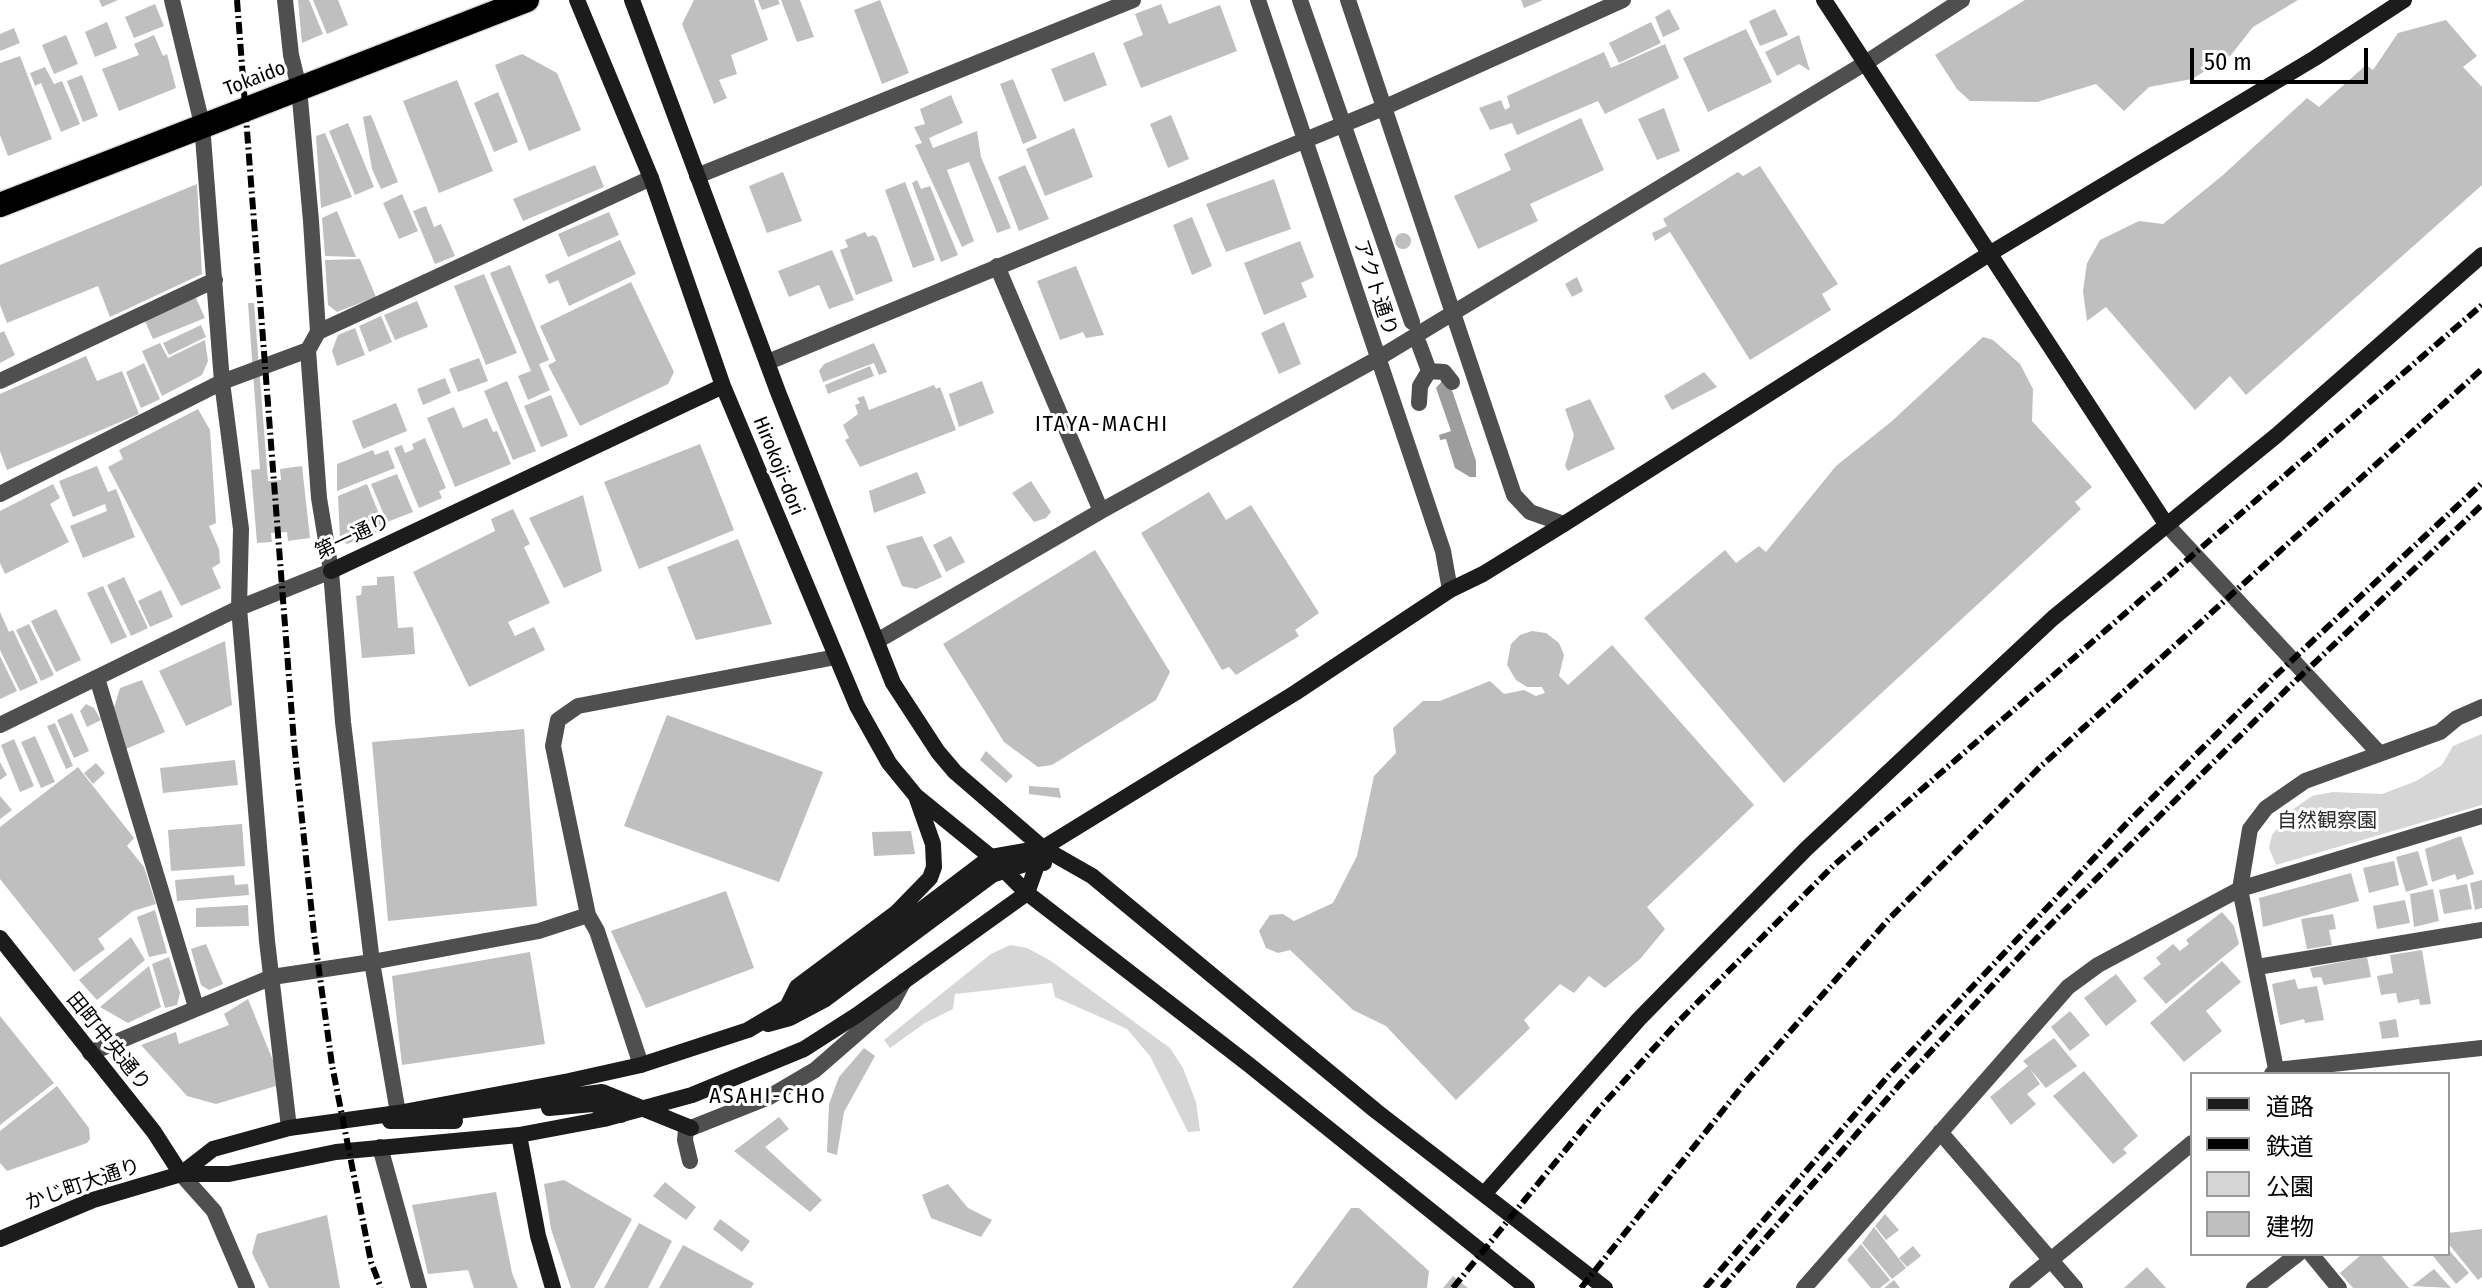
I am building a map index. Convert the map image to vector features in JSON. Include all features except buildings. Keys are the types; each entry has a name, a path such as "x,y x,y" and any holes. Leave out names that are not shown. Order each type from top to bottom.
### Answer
{"highway":[{"name":"Tokaido","path":"0,205 527,0"}],"street":[{"path":"172,0 208,122 222,382 241,529 239,608 272,977 289,1128"},
{"path":"285,0 318,332 308,350 319,498 331,571 343,722 372,962 405,1112"},
{"name":"Hirokoji-dori","path":"577,0 651,178 723,386 857,706 889,763 916,796 991,857 1027,893 1365,1156 1527,1288"},
{"name":"Hirokoji-dori","path":"632,0 893,683 938,752 1040,855 1075,866 1092,876 1376,1111 1605,1288"},
{"path":"697,176 1133,0"},
{"name":"アクト通り","path":"1258,0 1443,551 1450,590"},
{"path":"1300,0 1412,322"},
{"path":"1348,0 1514,495 1530,512 1564,524"},
{"path":"768,362 1383,108 1623,0"},
{"path":"1824,0 2166,524 2379,753"},
{"path":"877,641 1101,511 1377,359 1453,310 1867,62 1962,0"},
{"path":"181,1174 213,1149 289,1128 405,1112 641,1065 790,1018 824,1000 967,892 1004,870 1040,855 1450,590 1483,574 1564,524 1989,254 2315,58 2404,0"},
{"path":"318,332 651,178"},
{"path":"1485,1193 1639,1019 1796,859 2053,618 2277,435 2482,255"},
{"path":"997,266 1101,511"},
{"path":"0,381 215,280"},
{"path":"1419,344 1429,371"},
{"path":"2,487 222,382 308,350"},
{"path":"1429,371 1444,372 1452,382"},
{"path":"1419,403 1420,386 1429,371"},
{"name":"第一通り","path":"0,725 239,608 331,571 723,386"},
{"path":"641,1065 597,931 588,915 553,746 558,720 578,706 836,657"},
{"path":"97,678 196,1007"},
{"path":"2275,1072 2240,889 2250,829 2266,808 2305,781 2440,732 2457,718 2482,707"},
{"path":"788,1005 797,987 896,913 930,878 933,844 916,796"},
{"path":"1804,1288 2068,987 2098,965 2240,889 2482,816"},
{"path":"748,1030 814,991 991,857 1040,855"},
{"path":"181,1174 229,1174 336,1152 519,1135 621,1115 692,1095 804,1049 905,980 1027,893 1040,855"},
{"path":"90,1053 272,977 539,931 588,915"},
{"path":"2257,967 2482,930"},
{"name":"田町中央通り","path":"0,938 154,1132 181,1174"},
{"path":"690,1161 686,1130 769,1097 815,1070 892,1003 905,980"},
{"path":"2283,1072 2482,1048"},
{"path":"405,1112 462,1113 593,1092 611,1094 691,1128"},
{"path":"369,1118 422,1122 467,1120 584,1103 602,1106 621,1115"},
{"path":"1940,1132 2075,1288"},
{"path":"519,1135 538,1236 553,1288"},
{"path":"2017,1288 2190,1145"},
{"path":"380,1147 419,1288"},
{"path":"181,1174 214,1211 247,1288"},
{"name":"かじ町大通り","path":"0,1239 93,1200 181,1174"},
{"path":"2254,1288 2295,1256"},
{"path":"2313,1256 2339,1288"}],"green space":[{"name":"自然観察園","path":"2482,734 2482,805 2276,865 2269,848 2272,835 2292,810 2312,796 2333,792 2382,794 2416,781 2442,765 2453,746"},
{"path":"1010,945 1027,948 1051,961 1170,1048 1183,1068 1196,1102 1200,1131 1188,1132 1150,1056 1127,1029 1055,997 1052,983 955,994 953,1009 925,1023 890,1048 884,1040 991,954"}],"shaded area":[{"path":"1442,381 1450,384 1476,461 1476,477 1455,468 1446,439 1440,440 1439,435 1451,431 1436,388"}],"railway":[{"path":"237,0 294,743 314,934 332,1065 371,1262 381,1288"},
{"path":"1453,1288 1598,1110 1674,1026 1833,866 2482,305"},
{"path":"1581,1288 1744,1084 1888,920 2040,767 2482,369"},
{"path":"1705,1288 1889,1075 2129,821 2274,677 2482,483"},
{"path":"1722,1288 1901,1083 2036,939 2289,687 2482,505"}],"district":[{"name":"ITAYA-MACHI","path":"1102,425"},
{"name":"ASAHI-CHO","path":"768,1097"}]}
